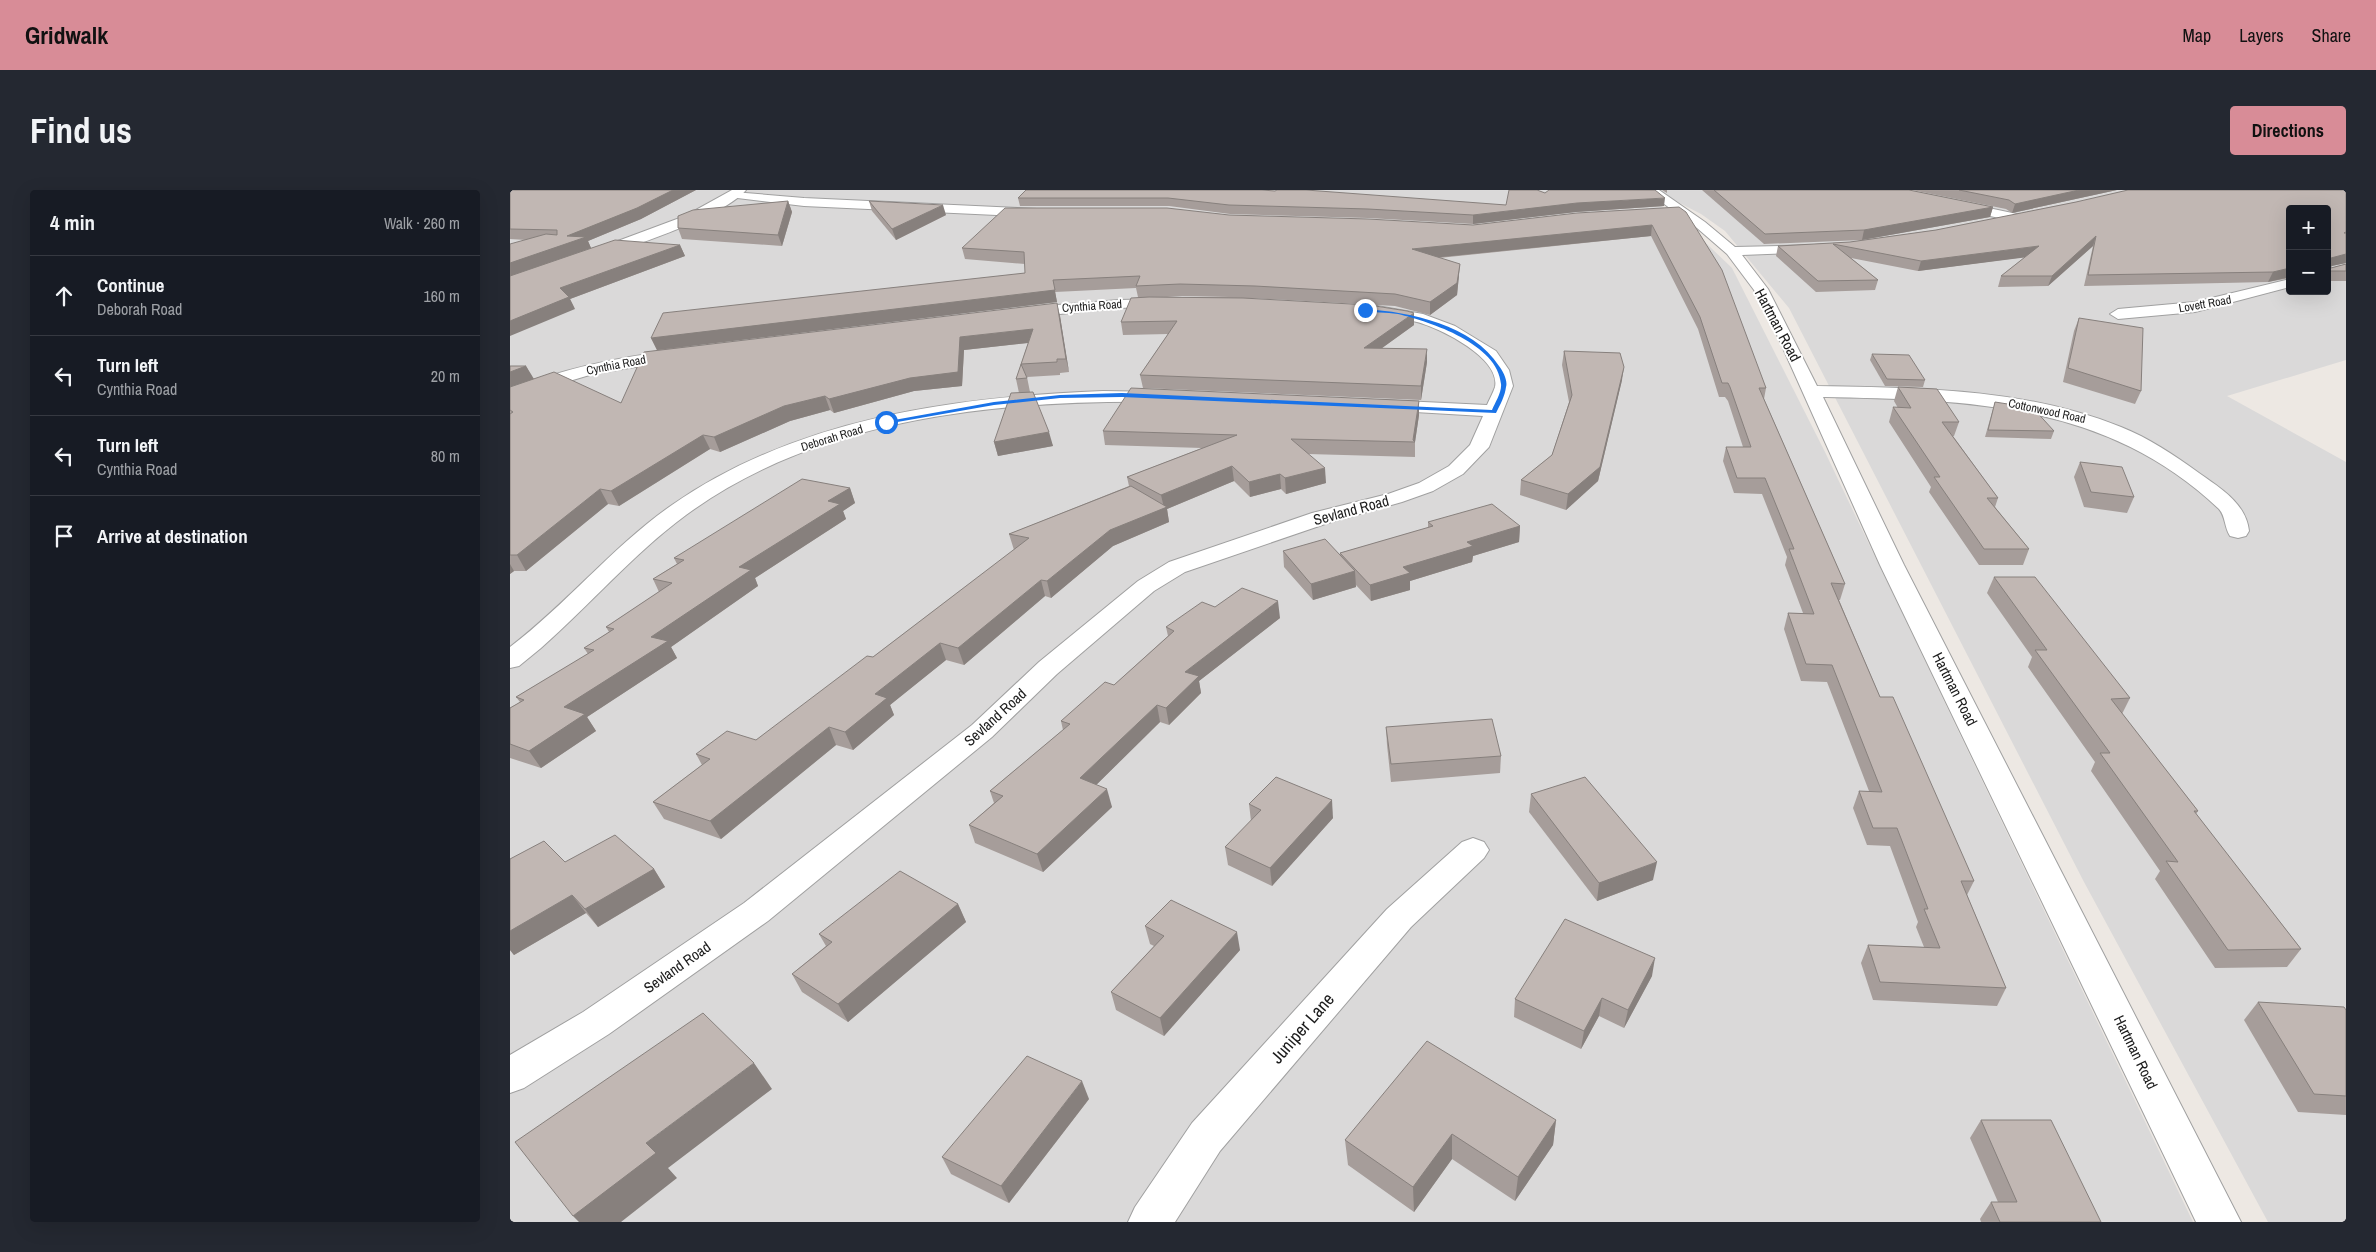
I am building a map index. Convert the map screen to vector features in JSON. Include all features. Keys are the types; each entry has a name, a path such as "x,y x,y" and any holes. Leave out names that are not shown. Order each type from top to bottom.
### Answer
{"street":[{"path":"1887,190 2021,217 1988,223"},
{"path":"585,258 660,230 737,192 804,202 1046,213"},
{"name":"Hartman Road","path":"1663,204 1701,225 1732,251 1760,289 1812,391 1892,565 1972,721 2219,1222"},
{"path":"1732,251 1827,248"},
{"name":"Lovett Road","path":"2118,314 2195,307 2286,284"},
{"name":"Cynthia Road","path":"1006,314 1109,304 1182,302"},
{"path":"1365,310 1395,312 1432,322 1457,333 1490,355 1500,370 1504,386 1494,412 1367,404"},
{"name":"Cynthia Road","path":"510,397 537,384 602,366 690,353"},
{"name":"Cottonwood Road","path":"1812,391 1930,395 2001,401 2093,421 2170,458 2186,470 2231,508 2238,519 2238,530"},
{"name":"Deborah Road","path":"510,660 551,628 614,567 680,510 759,464 813,443 886,422 994,403 1060,397 1122,395 1178,398"},
{"name":"Sevland Road","path":"510,1076 596,1023 756,912 982,731 1048,668 1146,586 1177,567 1224,549 1426,487 1456,470 1479,447 1494,412"},
{"name":"Juniper Lane","path":"1150,1222 1206,1136 1399,918 1473,850"}],"shaded area":[{"path":"510,190 1639,190 1684,222 1732,268 1825,452 2193,1222 510,1222"},
{"path":"1660,190 2346,190 2346,360 2227,396 2346,462 2346,1222 2268,1222 2084,882 1789,308 1725,231 1701,214 1670,198"}],"building":[{"path":"510,190 673,190 637,208 567,236 586,237 510,263 510,244 546,234 557,235 557,230 510,229"},
{"path":"1026,190 1306,190 1506,205 1509,190 1537,190 1545,193 1549,190 1655,190 1665,198 1577,203 1473,215 1368,209 1229,205 1168,198 1018,198"},
{"path":"1714,190 1909,190 1993,207 1864,230 1765,234"},
{"path":"1959,190 2079,190 2015,204 2009,200"},
{"path":"2128,190 2346,190 2346,232 2344,233 2346,233 2346,254 2331,258 2331,205 2286,205 2286,269 2273,272 2088,275 2096,236 2052,276 2001,276 2039,246 1921,261 1833,244 1878,280 1818,281 1778,246 1850,242 1936,230"},
{"path":"788,201 778,235 678,228 678,216 693,210"},
{"path":"869,201 943,205 892,229"},
{"path":"1679,207 1686,212 1722,270 1766,388 1759,388 1845,584 1831,583 1880,697 1893,697 1974,881 1961,881 2006,988 1880,982 1868,945 1940,948 1924,909 1928,909 1897,828 1873,828 1859,791 1882,792 1832,665 1806,664 1788,613 1814,614 1789,549 1794,549 1765,478 1737,478 1726,447 1751,447 1730,387 1728,383 1722,383 1700,317 1652,225 1412,249 1460,264 1457,283 1430,302 1395,294 1255,286 1180,284 1136,286 1140,276 1053,280 1055,290 651,338 663,313 1025,273 1024,252 962,248 1005,208 1167,208 1229,215 1368,219 1473,225 1577,213"},
{"path":"615,240 680,245 560,288 569,297 510,321 510,276"},
{"path":"2346,264 2346,271 2331,271 2331,268"},
{"path":"1131,298 1243,298 1369,305 1414,313 1364,348 1427,349 1421,386 1140,375 1177,321 1121,322"},
{"path":"1057,303 1066,359 1057,359 1057,362 1021,364 1033,329 960,337 958,372 910,378 829,399 825,396 784,406 714,437 703,435 611,491 600,489 517,555 510,555 510,414 513,412 510,410 510,387 554,372 621,403 644,352"},
{"path":"2079,318 2143,328 2141,391 2068,368"},
{"path":"1564,351 1620,353 1624,367 1600,467 1568,494 1521,480 1552,455 1572,395"},
{"path":"1872,354 1909,355 1925,380 1887,379"},
{"path":"1021,364 1027,378 1016,379"},
{"path":"510,366 526,366 510,372"},
{"path":"1898,387 1937,389 1959,422 1942,422 1998,498 1987,498 2029,549 1984,549 1934,477 1940,477 1893,407 1911,408"},
{"path":"1131,388 1419,401 1413,440 1415,442 1291,439 1325,468 1285,478 1280,474 1249,482 1232,466 1161,495 1127,477 1237,435 1103,431"},
{"path":"1033,392 1049,432 994,442 1011,393"},
{"path":"1995,402 2033,408 2054,431 1988,430"},
{"path":"2080,462 2122,467 2134,497 2091,492"},
{"path":"802,479 850,488 828,501 840,504 739,567 751,570 651,637 668,641 564,707 585,714 529,751 510,744 510,708 524,700 516,697 594,650 584,648 614,629 606,627 672,583 653,579 684,560 674,558"},
{"path":"1131,486 1167,507 1110,530 1047,581 1041,580 958,648 940,643 875,694 887,698 845,732 829,727 710,821 653,802 710,759 696,754 727,731 756,740 867,656 873,657 1029,538 1009,534"},
{"path":"1492,504 1520,526 1467,542 1473,546 1403,567 1410,573 1370,585 1340,553 1433,526 1428,522"},
{"path":"1325,539 1355,571 1311,584 1283,551"},
{"path":"1994,577 2035,577 2130,698 2111,699 2198,811 2194,811 2301,949 2228,950 2166,861 2178,862 2100,753 2110,753 2035,650 2047,650"},
{"path":"1242,588 1278,601 1185,672 1199,676 1166,708 1157,705 1080,778 1107,789 1037,854 969,825 1003,796 990,791 1070,724 1061,721 1105,682 1114,685 1174,631 1166,627 1202,602 1215,607"},
{"path":"1492,719 1501,756 1391,764 1386,727"},
{"path":"1276,777 1332,800 1270,868 1225,847 1261,810 1249,804"},
{"path":"1585,777 1657,862 1599,883 1531,794"},
{"path":"615,835 654,869 585,909 572,895 510,931 510,859 544,841 565,862"},
{"path":"900,871 958,904 838,1004 792,974 832,942 819,934"},
{"path":"1171,900 1237,932 1160,1018 1111,992 1164,936 1145,926"},
{"path":"1565,919 1655,958 1628,1010 1602,998 1584,1031 1515,999"},
{"path":"2258,1002 2344,1007 2346,1010 2346,1096 2314,1094"},
{"path":"703,1013 754,1063 646,1143 656,1153 573,1216 515,1142"},
{"path":"1427,1041 1556,1120 1518,1177 1452,1134 1413,1187 1345,1140"},
{"path":"1027,1056 1082,1081 1001,1186 942,1157"},
{"path":"1981,1120 2051,1120 2101,1222 2000,1222 1991,1202 2017,1202"}],"route":[{"path":"886,422 994,403 1060,397 1122,395 1367,404 1494,412 1504,386 1500,370 1490,355 1449,329 1423,319 1395,312 1365,310"}]}
